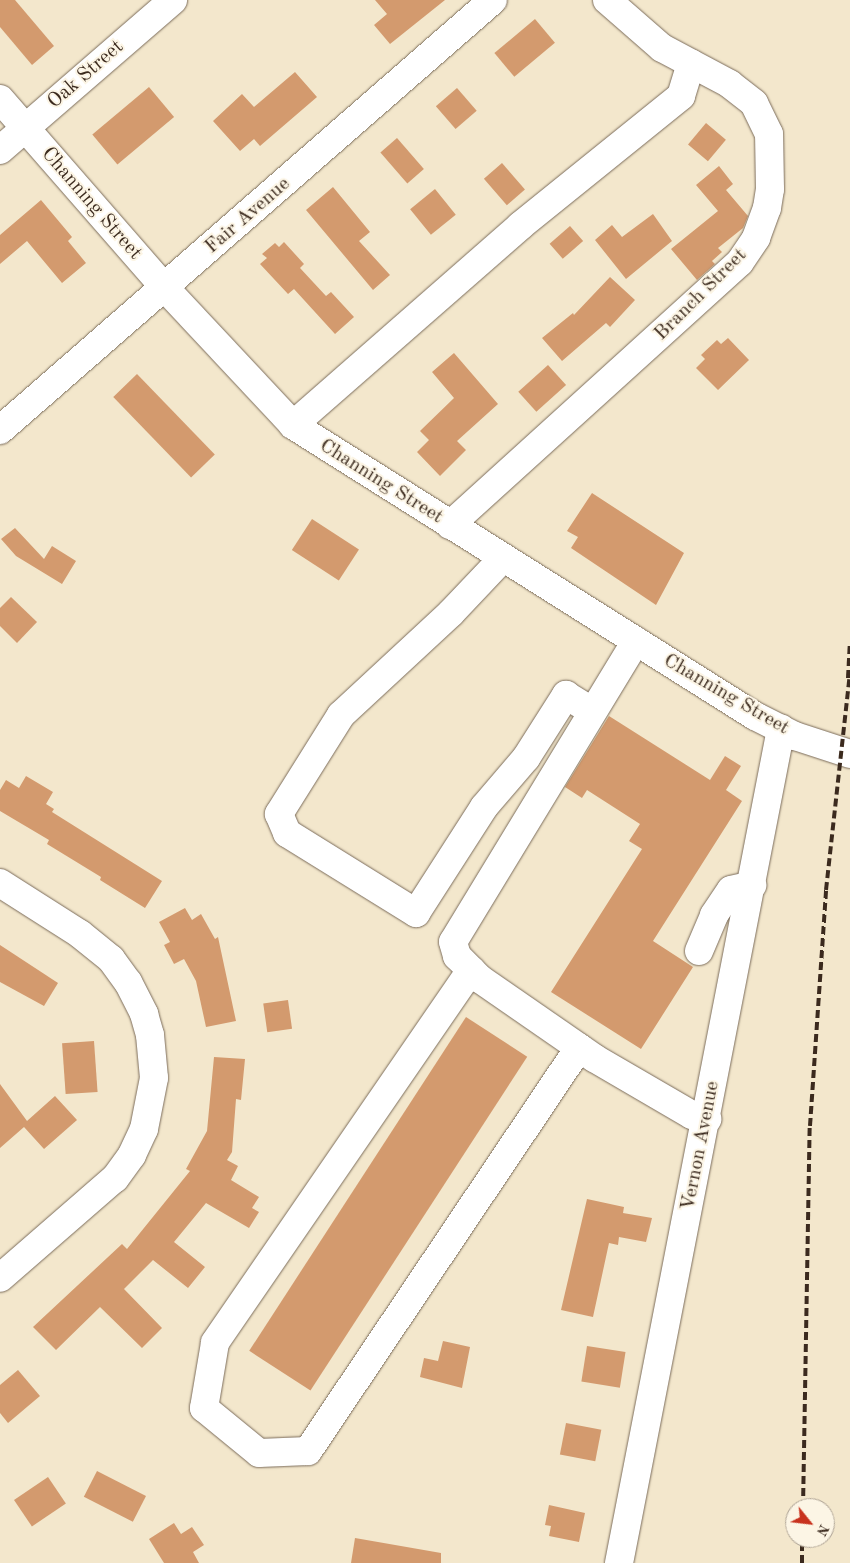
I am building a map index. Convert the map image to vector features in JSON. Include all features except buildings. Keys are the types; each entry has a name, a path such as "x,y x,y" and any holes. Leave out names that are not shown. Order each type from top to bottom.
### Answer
{"street":[{"name":"Oak Street","path":"0,150 173,0"},
{"name":"Fair Avenue","path":"0,430 493,0"},
{"name":"Branch Street","path":"450,525 661,336 740,262 756,238 770,189 771,148 766,127 748,97 662,48 633,11 607,0"},
{"path":"293,425 520,226 681,96 691,63"},
{"name":"Channing Street","path":"0,99 165,288 293,425 450,525 780,729 850,754"},
{"path":"503,558 451,613 340,715 279,814 287,833 416,914 484,807 526,758 566,695 592,711"},
{"path":"636,641 555,770 453,942 457,956 471,970 579,1048 692,1115 706,1119"},
{"name":"Vernon Avenue","path":"619,1563 752,885 780,729"},
{"path":"526,758 555,770"},
{"path":"0,883 80,934 111,959 128,982 144,1014 150,1035 154,1078 144,1129 132,1155 115,1178 0,1278"},
{"path":"698,951 714,915 731,890 752,885"},
{"path":"471,970 215,1343 204,1408 259,1453 308,1451 579,1048"}],"railway":[{"path":"848,678 850,643"},
{"path":"803,1498 810,1126 826,890 850,672"},
{"path":"802,1548 802,1563"}]}
